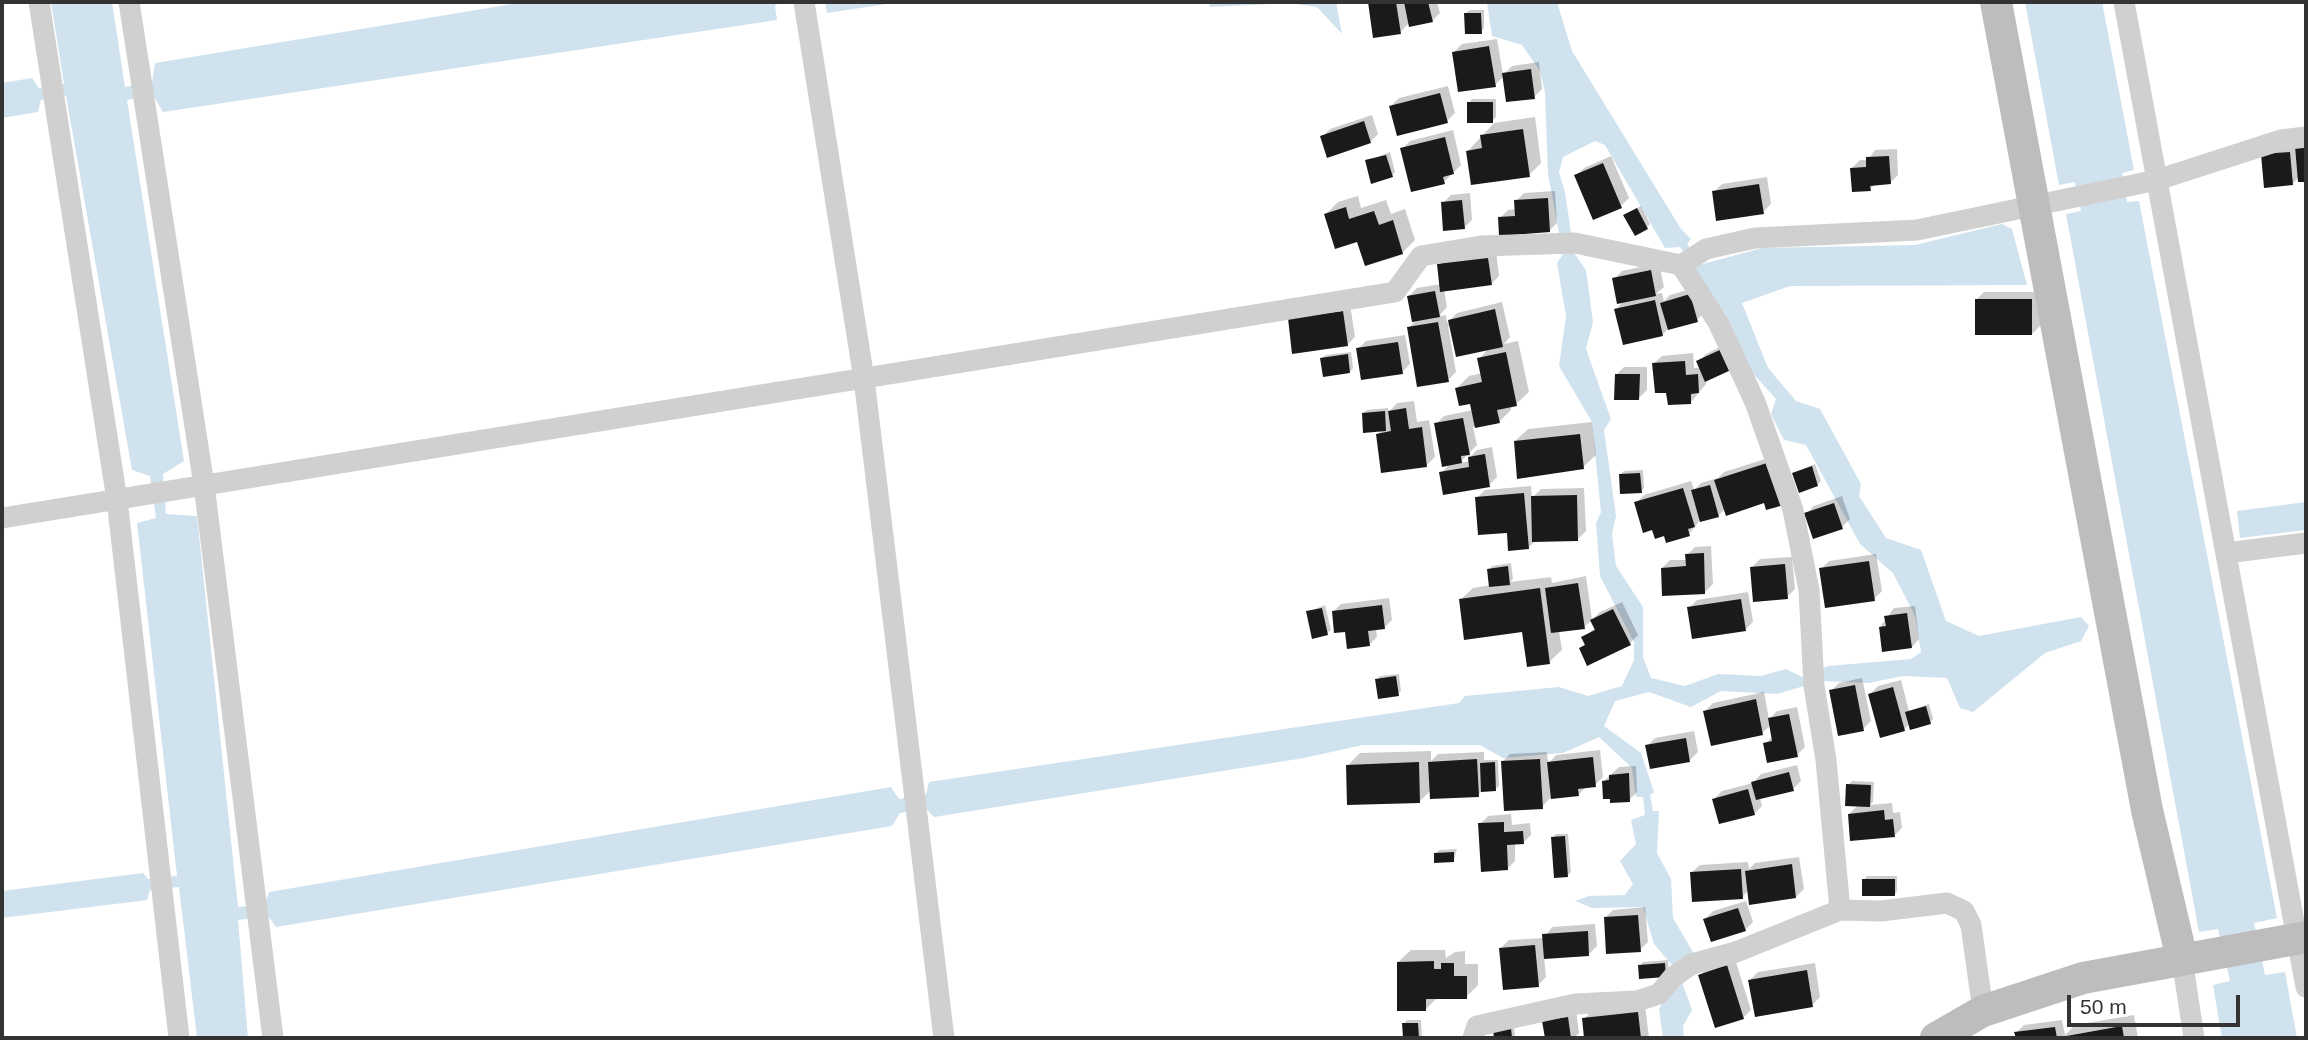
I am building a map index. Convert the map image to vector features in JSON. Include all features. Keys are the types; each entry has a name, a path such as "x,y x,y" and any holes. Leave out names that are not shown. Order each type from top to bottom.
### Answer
{"street":[{"path":"39,2 127,498 161,884 179,1038"},
{"path":"129,2 204,485 274,1038"},
{"path":"804,2 864,379 944,1038"},
{"path":"1996,2 2147,810 2182,959 2194,1038"},
{"path":"2124,2 2225,553 2289,940 2306,987"},
{"path":"2,518 1395,292 1421,256 1480,246 1566,243 1689,260 1755,237 1917,230 2035,203 2157,180 2281,140 2306,136"},
{"path":"1689,260 1755,402 1789,499 1809,590 1813,678 1826,760 1840,910"},
{"path":"2225,553 2306,543"},
{"path":"1473,1038 1477,1026 1575,1004 1637,1001 1659,994 1680,972 1840,910 1881,911 1947,903 1964,911 1971,925 1983,1011"},
{"path":"1936,1038 1983,1011 2083,978 2289,940"}],"water":[{"path":"51,2 112,2 125,87 152,82 155,63 525,2 778,2 775,6 777,20 163,112 153,95 127,100 184,461 163,474 166,514 197,516 238,907 265,904 269,892 891,787 899,799 926,794 929,782 1459,703 1465,696 1559,687 1588,696 1622,686 1634,660 1634,642 1600,576 1596,523 1601,512 1592,422 1559,366 1566,316 1557,263 1563,254 1548,174 1545,92 1540,71 1522,45 1492,36 1487,2 1557,2 1572,51 1681,229 1691,239 1687,244 1703,264 1762,248 1915,245 2002,224 2012,229 2027,285 1790,286 1742,303 1768,368 1796,401 1820,409 1861,484 1859,496 1886,538 1921,550 1946,621 1979,636 2081,617 2089,626 2081,641 2045,653 1973,712 1960,708 1947,678 1903,676 1869,683 1821,681 1777,694 1721,691 1691,707 1649,692 1615,701 1604,726 1641,753 1654,792 1650,795 1653,811 1659,811 1657,853 1671,879 1673,918 1694,954 1684,961 1683,985 1692,1010 1683,1026 1684,1038 1663,1038 1659,1009 1674,984 1672,965 1654,944 1643,907 1592,908 1575,901 1589,896 1625,895 1633,884 1620,861 1636,844 1631,820 1645,815 1643,797 1636,797 1632,768 1599,737 1563,753 1503,758 1480,745 1363,745 1304,758 934,817 926,809 900,813 892,826 276,927 268,916 238,920 248,1038 197,1038 179,887 150,890 147,900 2,918 2,891 143,873 148,879 177,876 137,523 156,518 150,476 132,470 66,96 41,100 38,112 2,118 2,83 32,78 39,88 64,84","holes":["1595,141 1605,145 1665,248 1680,247 1727,316 1750,370 1776,399 1771,414 1784,440 1806,445 1860,544 1893,573 1915,616 1921,652 1911,659 1828,666 1802,677 1786,669 1761,676 1718,674 1685,686 1651,678 1643,657 1643,607 1616,566 1612,534 1616,516 1604,430 1611,419 1586,349 1593,322 1586,270 1574,253 1565,192 1559,172 1563,157"]},
{"path":"825,2 900,2 827,13"},
{"path":"1208,2 1336,2 1342,34 1317,7 1290,3 1210,7"},
{"path":"2025,2 2102,2 2134,170 2122,173 2127,202 2139,201 2277,918 2254,923 2265,975 2285,972 2297,1038 2222,1038 2213,985 2230,981 2218,929 2199,932 2066,214 2081,211 2075,182 2059,185"},
{"path":"2306,502 2306,530 2240,538 2237,511"}],"building":[{"path":"1368,2 1396,2 1401,34 1373,38"},
{"path":"1404,2 1428,2 1433,22 1409,27"},
{"path":"1464,13 1481,13 1482,34 1465,34"},
{"path":"1489,46 1496,87 1458,92 1452,52"},
{"path":"1531,69 1535,99 1506,102 1502,73"},
{"path":"1440,93 1448,123 1397,136 1389,106"},
{"path":"1467,102 1493,102 1493,123 1467,123"},
{"path":"1364,121 1371,143 1327,158 1320,136"},
{"path":"1523,129 1530,177 1471,185 1466,151 1482,148 1480,135"},
{"path":"1445,137 1454,174 1443,177 1445,184 1411,192 1400,148"},
{"path":"2306,145 2306,182 2298,182 2295,146"},
{"path":"2290,152 2293,185 2264,188 2261,154"},
{"path":"1386,155 1393,177 1371,184 1365,160"},
{"path":"1889,156 1891,184 1870,186 1871,191 1852,192 1850,168 1866,167 1866,157"},
{"path":"1603,163 1622,208 1593,220 1574,175"},
{"path":"1759,184 1764,214 1716,221 1712,191"},
{"path":"1548,198 1550,232 1499,236 1498,217 1515,216 1514,200"},
{"path":"1462,200 1465,229 1443,231 1441,202"},
{"path":"1346,207 1349,219 1374,211 1379,225 1393,220 1403,254 1365,266 1357,242 1335,249 1324,214"},
{"path":"1637,208 1648,229 1635,236 1623,215"},
{"path":"1488,258 1492,285 1440,292 1437,264"},
{"path":"1651,270 1656,296 1617,304 1612,278"},
{"path":"1435,291 1440,317 1412,322 1407,296"},
{"path":"1690,294 1698,322 1668,330 1660,303"},
{"path":"1975,299 2032,299 2032,335 1975,335"},
{"path":"1655,300 1663,336 1623,345 1614,309"},
{"path":"1495,309 1503,347 1456,357 1448,320"},
{"path":"1343,311 1348,346 1292,354 1288,318"},
{"path":"1438,322 1449,382 1417,387 1407,327"},
{"path":"1398,342 1403,374 1361,380 1356,348"},
{"path":"1724,348 1733,369 1705,382 1696,361"},
{"path":"1506,352 1517,406 1497,410 1500,423 1475,428 1470,404 1459,406 1455,388 1482,382 1477,358"},
{"path":"1348,354 1350,373 1323,377 1320,358"},
{"path":"1685,361 1686,375 1698,374 1699,393 1691,394 1691,404 1668,405 1666,393 1655,393 1652,363"},
{"path":"1615,374 1640,374 1639,400 1614,400"},
{"path":"1406,408 1409,429 1422,427 1427,467 1381,473 1376,434 1391,431 1388,411"},
{"path":"1385,411 1386,431 1363,433 1362,413"},
{"path":"1463,418 1470,455 1461,456 1462,463 1442,467 1434,423"},
{"path":"1580,434 1584,469 1517,479 1514,441"},
{"path":"1485,454 1490,487 1443,495 1439,472 1469,467 1468,457"},
{"path":"1770,462 1784,505 1766,510 1764,503 1726,516 1714,480"},
{"path":"1812,466 1818,486 1799,493 1792,473"},
{"path":"1640,473 1642,493 1620,494 1619,474"},
{"path":"1710,485 1719,517 1700,522 1691,490"},
{"path":"1683,488 1695,527 1688,529 1690,536 1666,543 1664,536 1655,539 1652,530 1643,533 1634,502"},
{"path":"1524,493 1529,549 1508,551 1507,533 1478,535 1475,497"},
{"path":"1577,495 1578,541 1532,542 1531,496"},
{"path":"1834,503 1843,529 1813,539 1804,513"},
{"path":"1704,553 1705,594 1662,596 1661,568 1686,566 1685,554"},
{"path":"1869,561 1875,601 1825,608 1819,568"},
{"path":"1785,564 1788,599 1753,602 1750,567"},
{"path":"1508,566 1510,585 1489,587 1487,569"},
{"path":"1578,583 1585,629 1551,633 1545,588"},
{"path":"1540,588 1550,664 1527,667 1522,632 1464,640 1459,599"},
{"path":"1741,599 1746,631 1692,639 1687,607"},
{"path":"1382,605 1385,629 1368,631 1370,646 1347,649 1345,632 1334,633 1332,611"},
{"path":"1322,608 1328,635 1312,639 1306,611"},
{"path":"1613,609 1631,645 1587,666 1579,648 1585,645 1581,637 1595,630 1590,620"},
{"path":"1907,613 1912,648 1882,652 1879,627 1886,626 1884,616"},
{"path":"1396,676 1399,696 1378,699 1375,679"},
{"path":"1855,685 1864,731 1838,736 1829,690"},
{"path":"1893,687 1905,731 1880,738 1868,694"},
{"path":"1756,699 1763,735 1711,746 1703,711"},
{"path":"1926,706 1931,724 1910,730 1905,712"},
{"path":"1789,714 1798,757 1767,763 1763,743 1772,741 1768,718"},
{"path":"1686,738 1690,762 1650,769 1645,745"},
{"path":"1593,757 1596,787 1578,789 1579,796 1551,799 1547,762"},
{"path":"1477,759 1479,797 1430,799 1428,762"},
{"path":"1540,759 1543,809 1504,811 1501,761"},
{"path":"1419,762 1420,803 1347,805 1346,765"},
{"path":"1495,762 1496,791 1481,792 1480,763"},
{"path":"1789,772 1794,791 1756,800 1751,782"},
{"path":"1629,773 1630,802 1610,803 1610,799 1603,799 1602,781 1609,780 1609,775"},
{"path":"1846,784 1871,785 1870,807 1845,806"},
{"path":"1748,789 1755,815 1719,824 1712,799"},
{"path":"1884,810 1885,820 1893,819 1895,837 1850,841 1848,814"},
{"path":"1504,822 1504,832 1523,831 1524,844 1507,845 1508,870 1481,872 1478,823"},
{"path":"1565,836 1568,877 1554,878 1551,837"},
{"path":"1454,852 1454,862 1434,863 1434,853"},
{"path":"1792,864 1796,898 1749,905 1745,871"},
{"path":"1741,869 1743,899 1692,902 1690,872"},
{"path":"1862,879 1895,879 1895,896 1862,896"},
{"path":"1738,908 1746,931 1711,942 1703,919"},
{"path":"1638,915 1641,952 1606,954 1604,917"},
{"path":"1588,931 1589,956 1544,959 1542,934"},
{"path":"1535,945 1539,987 1503,990 1499,948"},
{"path":"1434,961 1434,969 1441,969 1441,963 1454,963 1454,976 1467,976 1467,999 1426,999 1426,1011 1397,1011 1397,962"},
{"path":"1665,963 1666,977 1639,979 1638,965"},
{"path":"1727,965 1744,1019 1715,1028 1698,975"},
{"path":"1807,970 1813,1007 1755,1017 1748,980"},
{"path":"1638,1012 1641,1038 1584,1038 1582,1018"},
{"path":"1568,1017 1571,1038 1545,1038 1542,1021"},
{"path":"1402,1023 1418,1023 1419,1038 1403,1038"},
{"path":"2122,1026 2124,1038 2061,1038 2061,1037"},
{"path":"2055,1027 2057,1038 2016,1038 2014,1032"},
{"path":"1511,1028 1512,1038 1494,1038 1493,1030"}]}
